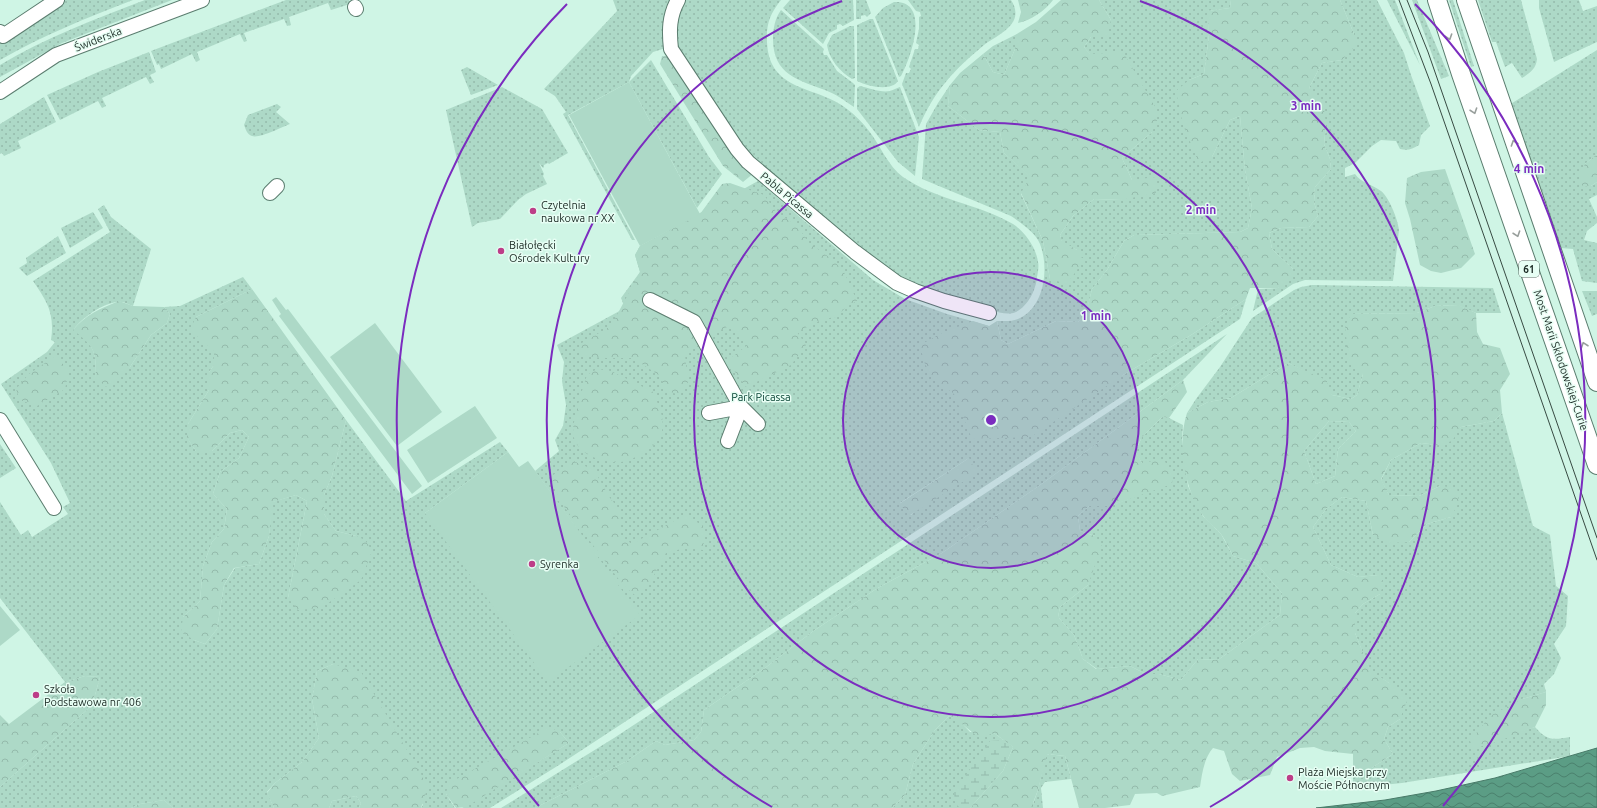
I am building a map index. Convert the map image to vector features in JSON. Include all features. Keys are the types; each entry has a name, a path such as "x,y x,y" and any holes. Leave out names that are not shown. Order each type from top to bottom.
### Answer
{"main road":[{"name":"Most Marii Skłodowskiej-Curie","path":"1437,0 1461,74 1597,465"},
{"name":"61","path":"1466,0 1487,65 1597,382"}],"street":[{"path":"1,34 57,0"},
{"name":"Świderska","path":"0,92 56,55 202,0"},
{"name":"Pabla Picassa","path":"678,0 671,16 671,49 733,143 748,162 855,252 897,283 915,291 988,313"},
{"path":"650,300 694,322 745,408 758,424"},
{"path":"709,413 745,408"},
{"path":"728,441 745,408"},
{"path":"0,420 54,508"}],"green space":[{"path":"62,0 133,0 65,27 0,60 0,42"},
{"path":"145,0 172,0 62,43 0,77 0,65 17,55 71,29"},
{"path":"286,0 349,0 350,4 331,10 328,3 289,17 291,25 287,26 284,19 244,33 247,41 244,42 240,34 197,52 200,60 196,62 192,54 161,69 159,64 157,65 151,51"},
{"path":"613,0 672,0 666,48 653,52 631,76 629,82 568,115 635,240 632,240 563,114 566,112 555,96 544,89 617,11"},
{"path":"685,0 781,0 771,15 767,30 767,42 770,59 776,71 796,86 835,101 850,111 867,128 893,167 903,177 916,185 943,197 1000,217 1022,231 1035,251 1038,265 1035,287 1028,302 1016,312 1001,313 905,281 889,273 853,242 763,170 746,152 677,45 677,20"},
{"path":"790,0 853,0 854,20 843,26 840,24 837,25 837,29 829,33 823,44 783,8"},
{"path":"856,0 866,0 871,13 867,17 865,15 861,16 861,19 856,19"},
{"path":"908,0 1011,0 1015,12 1014,20 1008,28 984,45 954,72 931,103 919,127 902,84 906,73 909,73 911,69 909,67 915,49 918,49 919,45 916,43 919,29 919,17 921,16 920,12 916,11"},
{"path":"1018,0 1053,0 1046,8 1028,20 1018,23 1021,12"},
{"path":"1061,0 1099,0 1111,20 1107,36 1091,37 1084,47 1090,54 1123,52 1157,110 1157,120 1152,132 1122,158 1132,180 1156,177 1156,193 1121,200 1094,199 1073,216 1060,235 1062,241 1077,250 1084,260 1067,284 1050,279 1043,241 1021,193 1030,177 1004,153 1000,132 979,130 948,106 950,85 960,73 983,54 993,72 1004,75 1015,49 1015,35 1036,22"},
{"path":"1099,0 1231,0 1230,8 1208,11 1209,35 1204,74 1189,80 1212,157 1230,120 1240,116 1245,170 1252,208 1248,228 1240,232 1134,235 1124,241 1107,270 1092,289 1086,314 1078,322 1056,321 1008,344 1001,340 997,321 1019,319 1030,311 1036,303 1043,284 1044,274 1043,253 1040,244 1031,232 1011,216 922,179 926,124 950,85 948,106 979,130 1000,132 1004,153 1031,177 1021,194 1043,241 1050,279 1077,250 1062,242 1060,235 1073,216 1094,199 1121,200 1132,180 1122,158 1152,132 1084,47 1091,37 1111,20"},
{"path":"1231,0 1340,0 1354,34 1356,45 1342,60 1322,63 1309,88 1323,101 1326,125 1324,144 1330,159 1331,169 1315,187 1314,202 1318,216 1309,227 1281,228 1269,233 1272,249 1293,269 1292,279 1278,288 1250,288 1246,299 1191,335 1123,375 1031,437 972,439 954,394 932,377 924,362 920,345 942,333 973,321 989,326 997,321 1001,340 1008,344 1056,321 1078,322 1086,313 1092,289 1107,270 1124,241 1134,235 1240,232 1248,228 1252,208 1245,170 1240,116 1230,120 1212,157 1199,163 1183,125 1176,91 1189,80 1204,74 1209,35 1207,11 1230,8"},
{"path":"1340,0 1377,0 1404,53 1430,126 1421,135 1419,145 1414,148 1403,150 1400,149 1396,141 1381,140 1372,146 1355,163 1345,168 1345,177 1355,174 1360,179 1381,191 1393,209 1399,230 1393,281 1305,280 1293,284 1253,311 1258,289 1278,288 1293,269 1272,249 1269,233 1281,228 1309,227 1318,216 1314,202 1315,187 1331,169 1330,159 1324,144 1326,125 1309,88 1322,63 1342,60 1354,34"},
{"path":"1387,0 1395,0 1420,65"},
{"path":"1412,0 1417,0 1449,76 1441,79"},
{"path":"1449,0 1453,0 1474,66 1471,67"},
{"path":"1478,0 1521,0 1537,59 1532,70 1522,78 1512,63 1505,67 1496,42 1492,42"},
{"path":"1539,0 1579,0 1583,11 1597,6 1597,42 1554,62 1539,8"},
{"path":"894,2 906,4 912,10 915,20 913,45 905,68 899,77 875,17 883,8"},
{"path":"781,10 824,49 824,55 827,55 837,71 855,85 854,107 825,90 797,79 789,74 777,61 774,51 773,31 777,16"},
{"path":"873,19 898,81 890,86 879,87 867,85 857,81 857,25"},
{"path":"850,26 854,26 855,78 852,79 843,73 836,65 830,55 827,45 832,35"},
{"path":"1015,35 1015,49 1004,75 993,72 983,54 993,46"},
{"path":"1597,50 1597,154 1585,164 1591,186 1597,182 1597,195 1589,199 1597,217 1597,223 1587,231 1584,240 1597,243 1597,283 1582,281 1573,249 1561,248 1509,105"},
{"path":"149,52 156,72 150,75 154,82 150,84 146,77 102,98 106,106 102,108 98,101 60,120 47,95 98,72"},
{"path":"662,56 673,56 754,173 743,182 723,166 660,64"},
{"path":"651,60 709,157 722,174 697,208 629,82"},
{"path":"467,67 498,85 471,95 461,70"},
{"path":"629,82 700,214 640,246 569,115"},
{"path":"860,86 879,91 891,91 900,87 919,137 915,176 898,162 857,109 857,88"},
{"path":"502,87 542,109 568,153 549,164 544,165 543,168 539,163 547,184 526,194 518,200 500,219 478,223 472,227 446,110"},
{"path":"44,97 56,122 18,141 21,148 4,156 2,153 0,154 0,124"},
{"path":"277,104 281,107 276,112 290,124 260,136 252,136 247,132 244,125 248,115"},
{"path":"1597,154 1597,182 1591,186 1583,187 1579,178 1585,164"},
{"path":"1445,169 1475,254 1461,268 1441,273 1431,271 1420,265 1405,203 1407,178 1421,172"},
{"name":"Park Picassa","path":"758,181 873,280 905,299 947,314 989,326 972,438 1123,375 1191,335 1246,299 1240,319 559,765 490,808 462,808 569,743 560,732 446,794 455,808 421,808 423,805 333,664 317,671 312,699 319,738 302,762 275,783 267,792 274,808 173,808 164,800 140,804 131,808 0,808 0,787 89,708 95,695 100,677 85,676 65,682 0,598 0,502 21,535 28,530 32,537 68,514 63,507 70,503 51,463 1,384 47,352 55,342 51,340 52,323 49,308 33,281 110,232 98,209 104,205 111,217 151,249 133,306 120,302 106,305 87,316 74,329 86,340 93,350 96,361 96,378 130,367 151,335 167,323 170,314 164,307 180,306 243,277 252,289 196,317 214,351 214,365 209,372 209,390 188,424 188,439 196,451 212,451 230,433 242,430 249,437 239,458 220,472 213,494 227,509 224,529 212,542 203,566 200,601 183,617 194,640 205,644 217,629 224,585 235,568 259,564 269,536 272,502 296,495 307,501 288,598 356,536 336,531 324,514 324,495 332,476 346,420 406,501 500,442 508,452 425,513 639,615 535,471 559,451 555,440 563,426 566,405 562,381 564,362 557,345 625,308 621,298 640,272 635,255 640,246","holes":["969,458 911,515 900,503"]},
{"path":"730,183 764,195 777,213 797,225 808,242 833,260 844,272 857,301 846,307 836,317 823,319 797,332 806,345 791,365 746,387 727,361 749,344 729,326 713,334 685,355 688,382 680,395 667,391 660,376 633,358 579,356 580,344 611,326 640,272 635,255 640,246 700,214 722,184"},
{"path":"93,212 103,228 70,248 61,228"},
{"path":"58,236 66,253 27,276 19,268 27,263 26,258"},
{"path":"1312,285 1493,288 1501,313 1476,313 1457,305 1435,306 1417,313 1351,314 1363,374 1357,395 1351,399 1332,395 1306,372 1288,363 1231,398 1208,402 1187,413 1220,367 1252,318 1294,290"},
{"path":"252,289 346,420 332,476 324,495 324,514 336,531 365,540 372,551 361,580 321,608 298,610 288,598 307,501 296,495 273,502 269,536 259,564 234,568 224,585 217,629 205,644 194,640 181,632 183,617 200,601 203,566 212,542 224,529 227,509 213,494 220,472 239,458 249,437 242,430 230,433 212,451 196,451 187,438 188,424 209,390 209,372 214,365 214,351 190,330 196,317"},
{"path":"1582,291 1597,291 1597,314 1592,316"},
{"path":"276,297 286,310 288,309 422,486 412,494 279,316 281,314 272,300"},
{"path":"119,301 133,306 164,307 170,314 167,323 151,335 130,367 106,387 96,378 96,362 93,350 86,341 73,330 94,312"},
{"path":"1458,305 1476,313 1477,332 1483,344 1500,348 1510,374 1500,390 1502,413 1494,421 1461,427 1452,441 1438,445 1421,443 1391,460 1381,479 1389,495 1419,496 1440,486 1457,488 1459,502 1451,517 1427,524 1409,542 1389,543 1373,535 1366,501 1342,497 1326,509 1313,527 1331,565 1358,577 1378,575 1384,582 1380,594 1363,604 1355,613 1355,633 1370,670 1389,683 1407,701 1400,719 1388,727 1384,739 1393,754 1367,771 1353,770 1353,754 1325,751 1314,747 1300,748 1277,757 1270,775 1240,781 1232,774 1224,751 1213,748 1205,761 1200,787 1162,796 1157,793 1135,794 1130,805 1105,808 1079,808 1065,756 1047,754 1038,790 1033,803 1033,808 970,808 1003,771 1013,747 994,733 980,738 949,716 935,730 913,764 905,795 892,808 535,808 627,761 656,741 665,745 694,740 701,732 704,710 765,668 812,632 876,589 942,553 1043,483 1183,380 1187,392 1169,418 1162,417 1142,437 1135,451 1142,463 1163,459 1173,473 1172,484 1110,506 1089,506 1078,516 1080,531 1095,536 1102,545 1088,585 1060,607 1058,617 1074,635 1083,659 1096,669 1130,666 1146,674 1159,674 1181,680 1198,659 1218,660 1280,615 1282,593 1256,563 1233,556 1221,534 1204,517 1196,503 1187,479 1184,465 1183,438 1187,413 1208,402 1231,398 1288,363 1326,380 1332,395 1351,399 1357,395 1363,374 1349,363 1345,326 1351,314 1417,313 1435,306","holes":["1329,421 1349,422 1356,431 1338,449 1335,476 1316,484 1304,451"]},
{"path":"375,323 442,412 397,446 330,357"},
{"path":"1227,334 1183,380 1043,483 942,553 876,589 812,632 765,668 704,710 701,732 694,740 665,745 656,741 627,761 535,808 501,808 614,738"},
{"path":"55,356 69,370 65,389 37,406 20,400 16,389 29,374"},
{"path":"597,369 611,371 653,392 663,421 662,431 651,447 631,459 613,462 592,457 581,449 574,438 573,432 575,416 587,375"},
{"path":"475,406 497,438 428,483 407,450"},
{"path":"1502,413 1533,526 1550,535 1556,586 1568,596 1566,626 1554,644 1561,658 1554,674 1544,684 1546,692 1522,699 1515,733 1535,727 1539,732 1547,737 1559,739 1570,737 1570,756 1402,783 1353,788 1353,770 1367,771 1393,754 1384,739 1388,727 1400,719 1389,683 1370,671 1355,633 1355,613 1363,604 1380,594 1378,575 1358,577 1331,565 1313,527 1326,509 1342,497 1366,501 1373,535 1409,542 1427,524 1451,517 1440,486 1419,496 1389,495 1381,480 1391,460 1421,443 1438,445 1461,427 1494,421"},
{"path":"1162,417 1169,418 1183,425 1182,439 1188,486 1203,516 1221,534 1233,556 1256,563 1282,593 1280,615 1218,660 1198,659 1181,680 1159,674 1146,674 1130,666 1097,669 1083,659 1074,635 1058,617 1060,607 1088,585 1095,536 1080,531 1078,516 1089,506 1110,506 1136,496 1142,463 1135,452 1142,437"},
{"path":"1329,421 1349,422 1356,431 1338,449 1335,476 1316,484 1304,451"},
{"path":"0,444 16,468 0,478"},
{"name":"Syrenka","path":"508,452 519,467 528,461 640,615 548,682 425,513"},
{"path":"969,458 977,473 910,515 899,504"},
{"path":"571,460 594,470 610,498 619,509 619,535 632,544 685,515 705,527 703,550 685,548 666,553 648,586 636,596 623,585 559,500 551,477"},
{"path":"0,606 20,630 0,646"},
{"path":"333,664 361,672 428,786 421,808 359,808 361,803 356,796 332,801 329,808 274,808 267,793 275,783 302,762 319,738 312,699 317,671"},
{"path":"85,676 100,677 95,695 89,708 0,787 0,715 9,724 65,682"},
{"path":"1546,692 1546,705 1535,727 1496,742 1473,748 1470,741 1490,716 1522,699"},
{"path":"949,716 958,719 970,732 994,733 1013,747 970,808 892,808 905,795 913,764 935,730"},
{"path":"549,727 560,732 569,743 466,807 456,808 446,794 448,784"},
{"path":"1004,740 1013,747 1003,771 970,808 960,808 955,803 954,792 990,741"},
{"path":"1046,754 1065,756 1071,779 1045,782 1041,788 1043,808 1033,808 1033,804 1038,790"},
{"path":"356,796 361,803 359,808 329,808 332,801"},
{"path":"164,800 173,808 131,808 140,804"}],"water":[{"path":"1597,748 1597,808 1316,808 1385,800 1436,791 1495,778"}],"tram line":[{"path":"1399,0 1431,84 1597,560"},
{"path":"1407,0 1428,52 1597,538"}],"place":[{"name":"Czytelnia naukowa nr XX","path":"533,211"},
{"name":"Białołęcki Ośrodek Kultury","path":"501,251"},
{"name":"Syrenka","path":"532,564"},
{"name":"Szkoła Podstawowa nr 406","path":"36,695"},
{"name":"Plaża Miejska przy Moście Północnym","path":"1290,778"}]}
